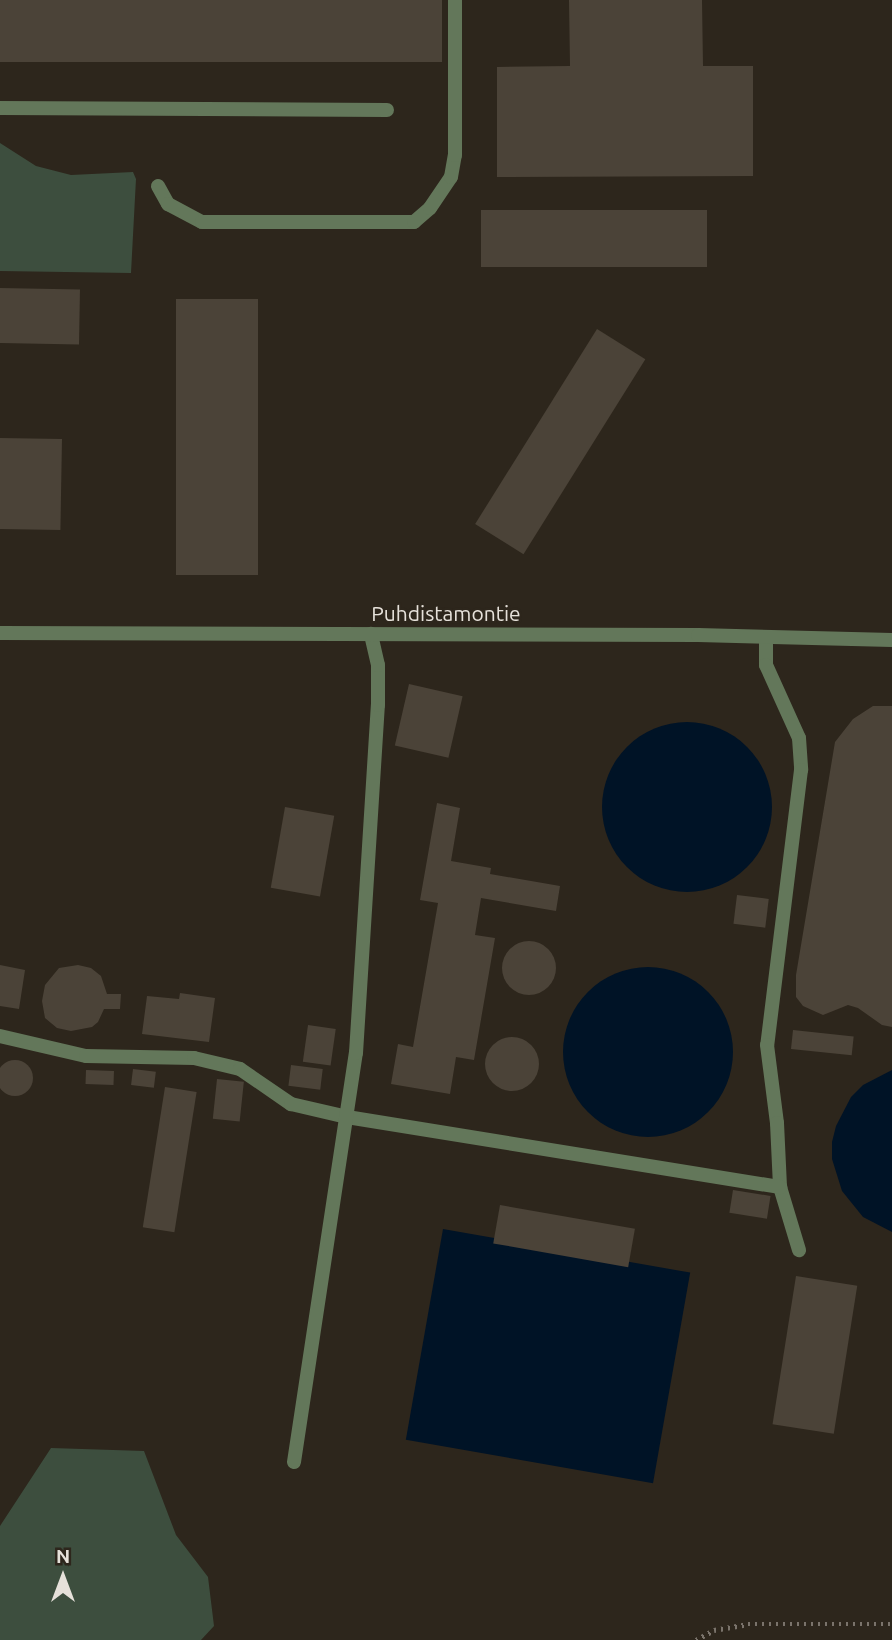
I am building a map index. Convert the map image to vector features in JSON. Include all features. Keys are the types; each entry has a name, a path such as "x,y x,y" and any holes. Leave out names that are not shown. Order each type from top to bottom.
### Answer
{"street":[{"path":"158,186 168,204 202,222 414,222 430,208 450,177 455,155 455,0"},
{"path":"0,108 387,110"},
{"name":"Puhdistamontie","path":"0,633 684,635 892,640"},
{"path":"294,1462 356,1053 378,705 377,665 371,634"},
{"path":"766,639 766,664 799,738 801,771 767,1045 777,1123 780,1187 799,1250"},
{"path":"0,1036 86,1056 194,1058 240,1069 291,1104 346,1117 780,1187"}],"path":[{"path":"696,1640 715,1630 748,1624 892,1624"}],"green space":[{"path":"0,143 36,166 71,175 133,172 136,179 131,273 0,271"},
{"path":"51,1448 144,1451 176,1535 208,1577 214,1626 201,1640 0,1640 0,1526"}],"water":[{"path":"687,722 720,728 747,747 766,774 772,807 766,840 747,867 720,886 687,892 654,886 627,867 608,840 602,807 608,774 627,747 654,728"},
{"path":"648,967 680,974 708,992 726,1020 733,1052 726,1084 708,1112 680,1130 648,1137 616,1130 588,1112 570,1084 563,1052 570,1020 588,992 616,974"},
{"path":"892,1070 892,1232 863,1217 842,1191 832,1159 832,1142 836,1126 851,1097 863,1085"},
{"path":"443,1229 690,1273 653,1483 406,1440"}],"building":[{"path":"0,0 442,0 442,62 0,62"},
{"path":"569,0 702,0 703,66 753,66 753,176 497,177 497,67 570,66"},
{"path":"481,210 707,210 707,267 481,267"},
{"path":"0,288 80,289 79,344 0,343"},
{"path":"176,299 258,299 258,575 176,575"},
{"path":"597,329 645,359 523,554 475,524"},
{"path":"0,438 62,439 60,530 0,529"},
{"path":"409,684 463,696 448,758 395,745"},
{"path":"873,706 892,706 892,1027 882,1025 858,1008 848,1005 823,1015 803,1006 796,997 796,975 835,742 853,719"},
{"path":"437,803 460,808 451,861 491,868 490,874 560,886 556,911 481,898 475,935 495,938 474,1060 456,1057 450,1094 391,1084 398,1044 413,1047 438,903 420,900"},
{"path":"285,807 334,816 320,896 271,888"},
{"path":"737,895 769,899 765,928 733,924"},
{"path":"529,941 548,949 556,968 548,987 529,995 510,987 502,968 510,949"},
{"path":"0,965 25,970 19,1009 0,1006"},
{"path":"78,965 91,968 101,976 107,994 121,994 120,1009 104,1009 98,1022 92,1027 71,1031 57,1028 45,1018 42,1001 45,985 59,968"},
{"path":"180,993 215,998 209,1042 142,1034 147,996 179,999"},
{"path":"308,1025 336,1029 331,1066 303,1062"},
{"path":"793,1030 854,1036 852,1055 791,1049"},
{"path":"512,1037 531,1045 539,1064 531,1083 512,1091 493,1083 485,1064 493,1045"},
{"path":"15,1060 28,1065 33,1078 28,1091 15,1096 2,1091 -3,1078 2,1065"},
{"path":"291,1065 323,1069 320,1090 288,1086"},
{"path":"133,1069 156,1072 154,1088 131,1085"},
{"path":"86,1070 114,1071 113,1085 86,1084"},
{"path":"217,1079 244,1082 240,1122 213,1119"},
{"path":"165,1087 197,1092 174,1232 143,1227"},
{"path":"733,1190 771,1196 767,1219 729,1213"},
{"path":"500,1205 635,1229 628,1267 493,1243"},
{"path":"796,1276 857,1286 834,1434 773,1424"}]}
